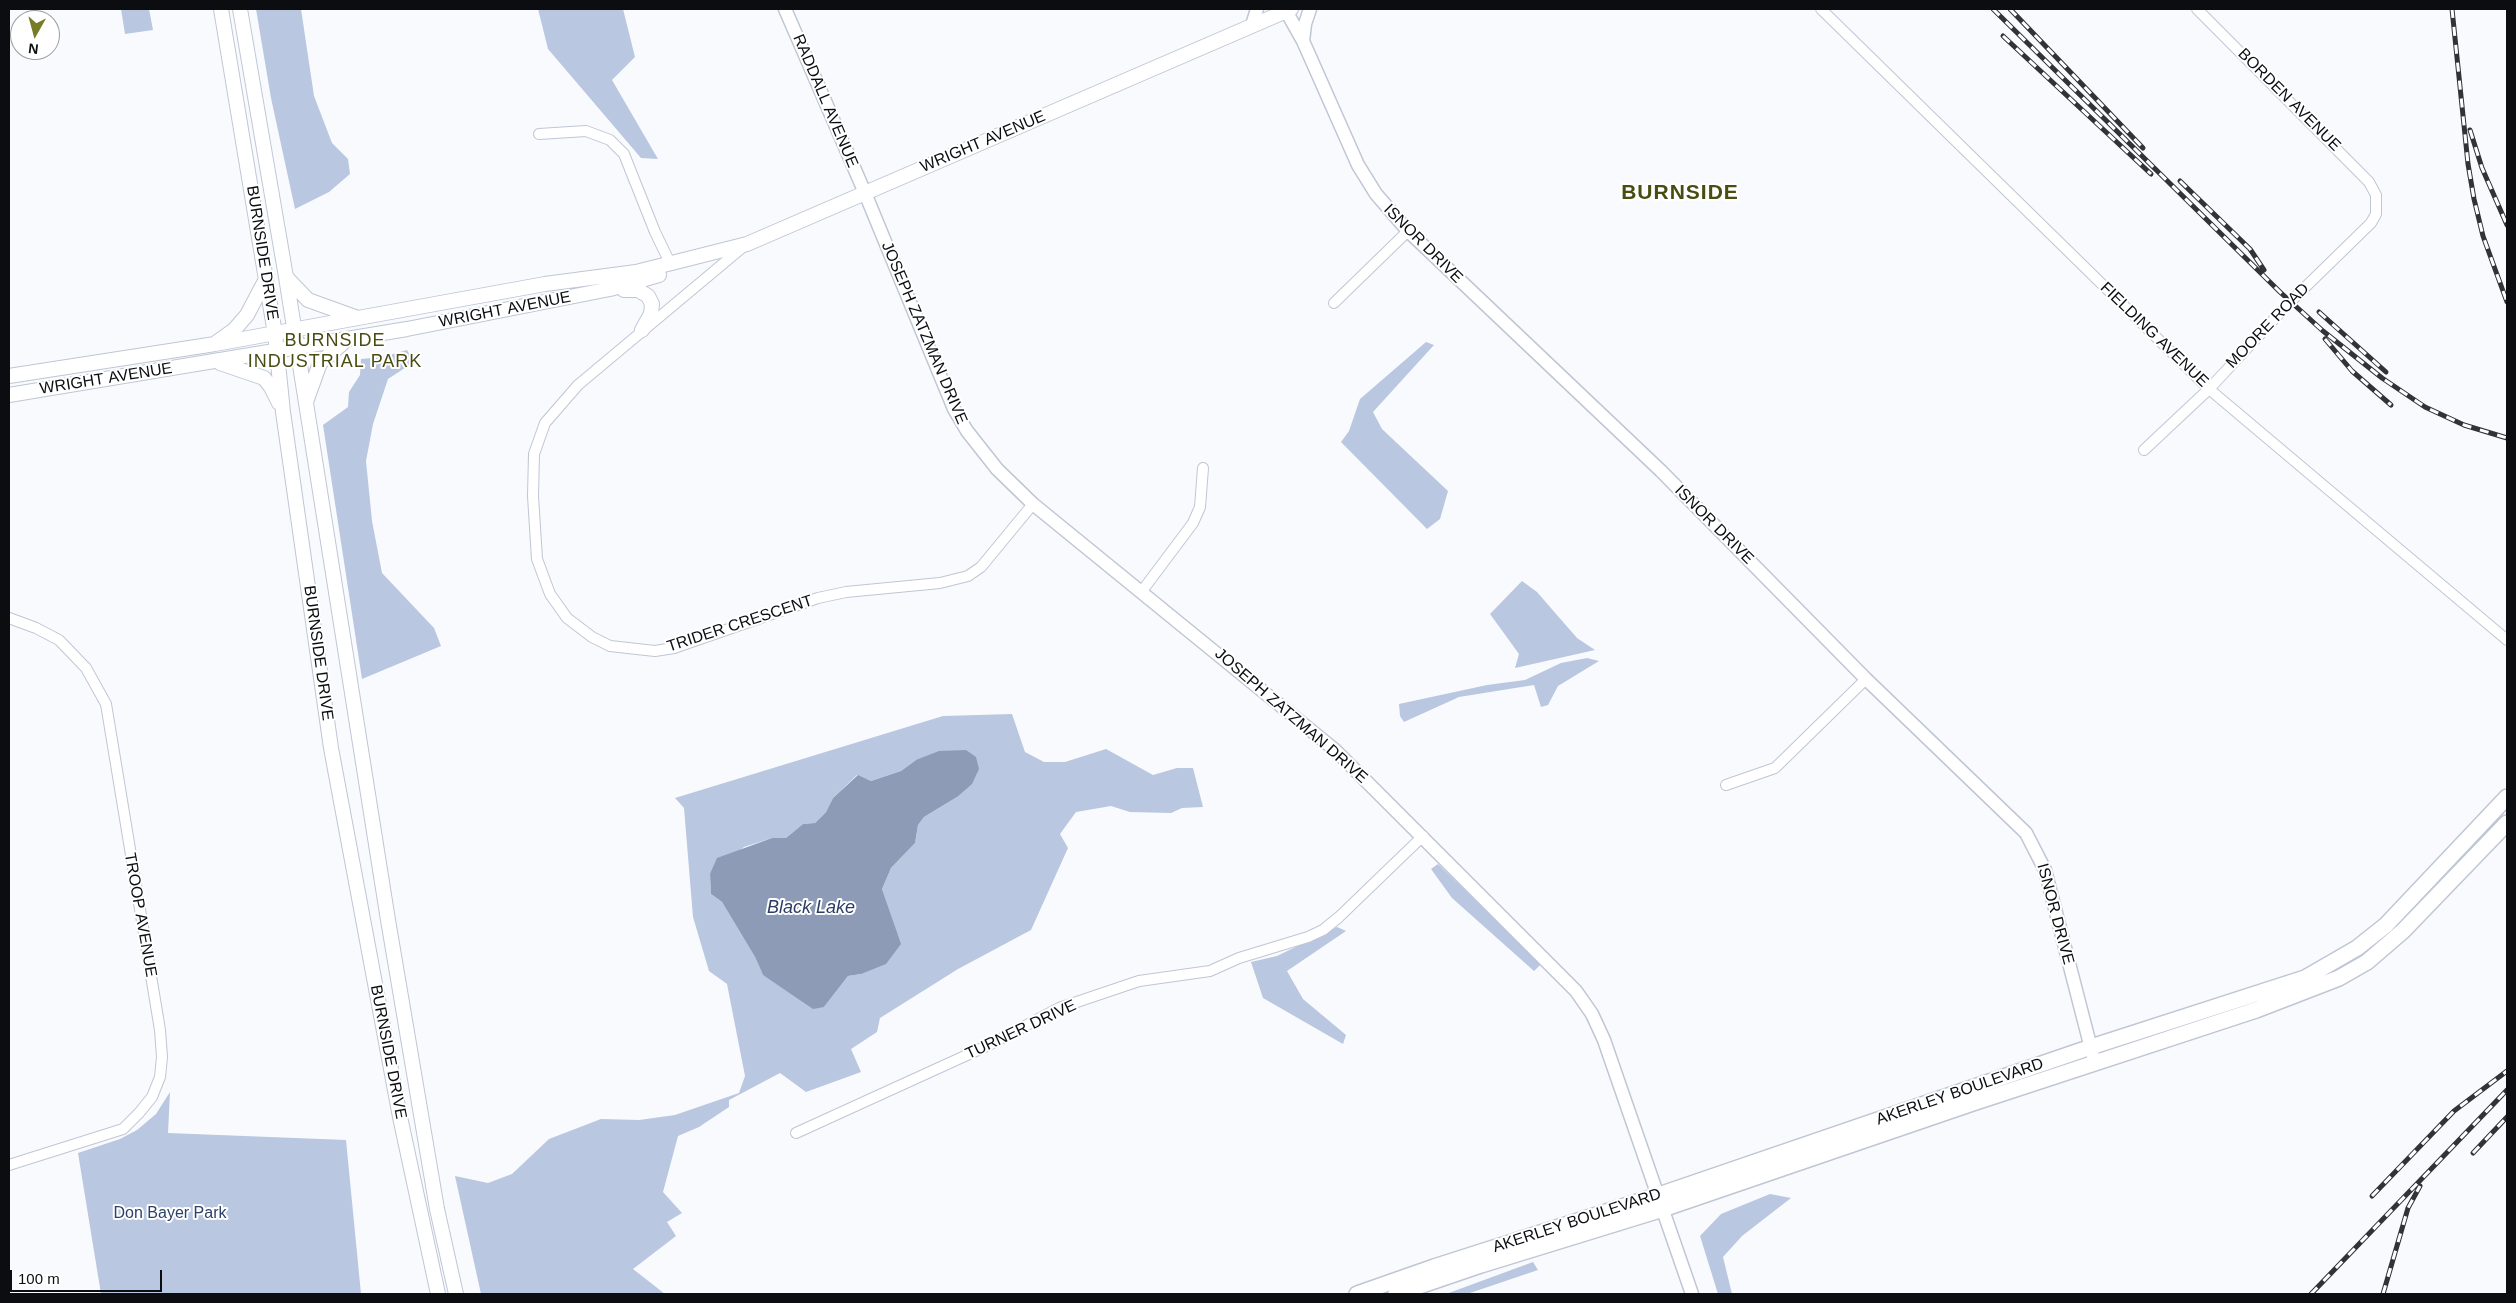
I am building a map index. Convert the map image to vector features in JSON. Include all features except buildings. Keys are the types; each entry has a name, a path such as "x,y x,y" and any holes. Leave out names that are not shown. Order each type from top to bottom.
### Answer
{"main road":[{"name":"BURNSIDE DRIVE","path":"221,9 278,352 283,412 331,748 400,1117 438,1294"},
{"name":"BURNSIDE DRIVE","path":"240,9 286,276 437,1209 456,1294"},
{"name":"WRIGHT AVENUE","path":"9,376 275,334 545,284 671,265 747,244 1288,9"},
{"name":"WRIGHT AVENUE","path":"9,395 297,349 610,290 661,275 671,265"},
{"path":"286,276 308,300 358,318"},
{"path":"215,344 234,330 247,315 266,279"},
{"path":"529,305 542,294 545,284"},
{"path":"610,290 638,290 648,296 652,304 651,314 642,330"},
{"path":"306,403 320,363 334,349 348,340"},
{"path":"217,362 264,378 271,387 283,412"},
{"name":"AKERLEY BOULEVARD","path":"1396,1294 2093,1054 2305,978 2357,948 2386,925 2507,797"},
{"name":"AKERLEY BOULEVARD","path":"2093,1054 2256,1010 2340,978 2367,962 2404,931 2507,823"},
{"name":"AKERLEY BOULEVARD","path":"1357,1294 1450,1262 1661,1202"}],"street":[{"name":"RADDALL AVENUE","path":"786,9 865,193"},
{"path":"1252,25 1256,9"},
{"name":"ISNOR DRIVE","path":"1288,9 1358,165 1376,194 1408,231 1660,471 1866,679 2026,833 2034,845 2045,870 2093,1054"},
{"path":"1303,41 1305,24 1310,9"},
{"name":"FIELDING AVENUE","path":"1821,9 2209,389 2507,640"},
{"name":"BORDEN AVENUE","path":"2197,9 2358,169 2376,194"},
{"path":"539,134 586,131 610,140 624,154 655,232 671,265"},
{"name":"JOSEPH ZATZMAN DRIVE","path":"865,193 954,409 980,450 1033,504 1335,750 1576,991 1592,1014 1604,1040 1692,1294"},
{"name":"MOORE ROAD","path":"2144,450 2209,389 2290,302 2371,223 2376,214 2376,194"},
{"path":"1334,303 1408,231"},
{"name":"TRIDER CRESCENT","path":"747,244 578,385 545,423 534,454 533,496 537,559 550,594 567,618 592,637 610,646 647,651 674,648 818,598 846,592 940,583 968,576 981,567 1033,504"},
{"path":"1142,591 1193,523 1200,507 1203,468"},
{"name":"TROOP AVENUE","path":"9,618 36,628 59,640 86,668 106,704 160,1030 162,1057 160,1078 152,1097 123,1129 9,1165"},
{"path":"1726,785 1776,768 1866,679"},
{"name":"TURNER DRIVE","path":"796,1133 989,1045 1059,1008 1139,981 1210,971 1238,958 1308,937 1323,930 1423,836"}],"green space":[{"path":"121,9 149,9 153,30 125,34"},
{"path":"256,9 301,9 314,96 332,143 348,159 350,174 329,192 295,209 271,98"},
{"path":"538,9 623,9 635,57 612,80 658,159 641,158 548,49"},
{"path":"1426,342 1434,345 1373,412 1382,429 1448,491 1440,519 1427,529 1341,442 1349,431 1360,399"},
{"path":"407,350 414,362 388,379 373,424 366,461 372,521 382,573 434,628 441,646 362,679 323,425 348,407 349,392 360,375 361,359 383,357"},
{"path":"1522,581 1537,592 1577,638 1595,650 1515,668 1519,654 1490,614"},
{"path":"1587,658 1599,661 1558,686 1548,705 1541,707 1534,685 1459,697 1404,722 1400,716 1399,704 1487,685 1525,680 1561,663"},
{"path":"1012,714 1025,752 1044,762 1065,762 1106,749 1153,775 1177,768 1193,768 1203,807 1182,808 1171,813 1130,812 1111,806 1076,812 1060,834 1068,848 1031,930 958,969 880,1018 877,1032 851,1049 861,1072 806,1092 780,1073 729,1100 729,1107 699,1127 678,1136 663,1192 682,1213 667,1222 676,1236 633,1269 665,1294 481,1294 455,1176 488,1183 512,1174 549,1139 601,1119 639,1120 675,1115 739,1093 745,1076 727,984 709,971 693,917 684,808 675,798 943,716","holes":["916,760 957,797 924,817 918,825 915,843 891,868 882,889 894,925 861,974 848,976 824,1007 763,975 755,957 722,902 711,894 710,874 744,847 772,838 786,838 803,824 815,823 826,812 833,798 857,775 871,781 901,771"]},
{"path":"1438,864 1541,964 1534,971 1452,898 1431,869"},
{"path":"1337,927 1346,931 1287,971 1303,999 1346,1035 1343,1044 1263,998 1251,962 1277,956"},
{"name":"Don Bayer Park","path":"170,1092 168,1133 346,1140 361,1294 101,1294 78,1153 120,1139 137,1130 156,1114"},
{"path":"1770,1194 1791,1198 1742,1236 1723,1257 1732,1294 1718,1294 1700,1236 1721,1214"},
{"path":"1533,1262 1538,1270 1467,1294 1446,1294"}],"water":[{"name":"Black Lake","path":"966,750 976,757 979,769 972,784 957,797 924,817 918,825 915,843 891,868 882,889 901,944 886,964 861,974 848,976 824,1007 813,1009 763,975 755,957 722,902 711,894 710,874 717,858 772,838 786,838 803,824 815,823 826,812 833,798 858,775 871,781 901,771 916,760 939,751"}],"railway":[{"path":"1993,9 2280,292 2323,331 2382,378 2425,407 2464,425 2507,438"},
{"path":"2010,9 2143,148"},
{"path":"2452,9 2468,164 2474,199 2483,236 2507,302"},
{"path":"2003,36 2151,174"},
{"path":"2470,130 2482,168 2507,225"},
{"path":"2180,181 2250,249 2264,270"},
{"path":"2319,312 2386,372"},
{"path":"2325,339 2352,371 2391,405"},
{"path":"2372,1196 2454,1111 2507,1071"},
{"path":"2311,1294 2507,1090"},
{"path":"2473,1153 2507,1117"},
{"path":"2383,1294 2408,1208 2420,1186"}],"district":[{"name":"BURNSIDE","path":"1680,193"},
{"name":"BURNSIDE INDUSTRIAL PARK","path":"335,351"}]}
